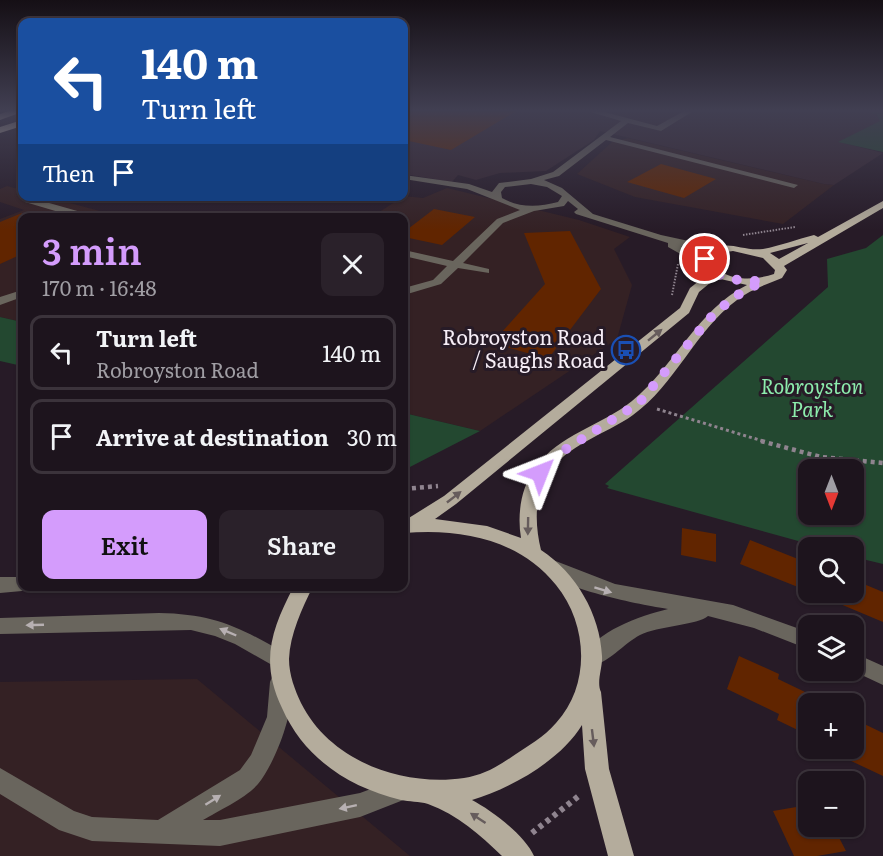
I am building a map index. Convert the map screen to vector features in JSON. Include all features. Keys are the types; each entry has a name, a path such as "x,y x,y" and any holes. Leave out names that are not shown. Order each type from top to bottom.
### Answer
{"main road":[{"path":"779,264 883,204"},
{"path":"759,253 838,232"},
{"path":"533,552 527,533 527,522 540,473 555,456 639,403 710,318 734,297 763,281 778,276 781,270 779,264 759,253 733,248 717,250 705,259 711,268 737,280 763,281"},
{"path":"408,524 434,512 685,310 694,291 711,268"},
{"path":"408,526 456,525 494,533 533,552 566,582 585,616 591,669 591,721 600,780 621,856"},
{"path":"301,591 287,615 280,669 291,709 306,733 351,770 404,789 428,791 466,789 495,781 558,741 580,708 591,669"},
{"path":"428,791 478,817 517,852"}],"street":[{"path":"469,187 529,182 556,174 587,150"},
{"path":"655,150 794,185"},
{"path":"554,186 556,174"},
{"path":"408,178 469,187 496,196 505,203 532,209"},
{"path":"529,182 554,186 589,213"},
{"path":"496,196 502,185"},
{"path":"546,208 561,204 567,196"},
{"path":"32,201 74,213"},
{"path":"43,204 49,201"},
{"path":"500,221 505,203"},
{"path":"408,291 437,282 500,221 532,209 546,208 589,213 659,238 717,250"},
{"path":"659,238 711,268"},
{"path":"408,255 485,271"},
{"path":"0,301 18,294"},
{"path":"550,566 581,583 611,592 721,611 772,624 798,636"},
{"path":"0,585 18,584"},
{"path":"591,669 634,627 656,618 721,611"},
{"path":"0,626 191,622 218,628 242,638 280,669 278,717 259,763 248,778 163,831"},
{"path":"864,667 883,676"},
{"path":"0,780 68,821 92,829 119,832 231,831 360,805 404,789"}],"path":[{"path":"739,235 793,227 838,232"},
{"path":"659,238 653,242 679,263 669,305"},
{"path":"639,403 732,433 821,457 883,463"},
{"path":"408,489 444,485"},
{"path":"517,852 600,780"}],"shaded area":[{"path":"408,150 579,150 546,171 500,173 476,180 458,175 452,182 408,175"},
{"path":"603,150 679,150 834,185 783,224 635,197 577,174"},
{"path":"680,150 871,150 883,153 834,185"},
{"path":"7,186 18,189 18,201 73,201 70,203 107,213 18,213 18,321 0,317 0,219 24,210 0,202 0,189"},
{"path":"447,188 579,220 630,237 614,249 632,285 617,339 480,431 408,414 408,213 378,213 396,201 408,201 408,196 423,198"},
{"path":"197,679 410,856 0,856 0,682"}],"green space":[{"name":"Robroyston Park","path":"883,235 883,564 864,559 864,537 798,537 798,541 607,488 609,486 605,484 828,287 827,259 866,248"},
{"path":"0,317 18,321 18,365 0,361"},
{"path":"408,414 480,431 408,468"}],"building":[{"path":"661,164 716,179 684,198 627,182"},
{"path":"434,209 475,217 442,245 408,238 408,229"},
{"path":"18,215 18,256 0,264 0,222"},
{"path":"570,231 601,289 548,359 492,343 545,284 524,233"},
{"path":"682,528 716,534 716,562 681,555"},
{"path":"750,540 798,559 798,587 740,564"},
{"path":"864,584 883,592 883,622 838,603 864,603"},
{"path":"739,656 779,674 778,679 807,693 798,693 798,730 777,720 779,714 727,689"},
{"path":"864,724 883,733 883,776 849,760 864,759"},
{"path":"798,807 798,837 839,837 846,851 817,856 794,856 773,811"}],"place":[{"name":"Robroyston Road / Saughs Road","path":"626,350"}],"route":[{"path":"540,473 555,456 639,403 710,318 734,297 763,281 737,280 716,273 708,267 705,259"}]}
